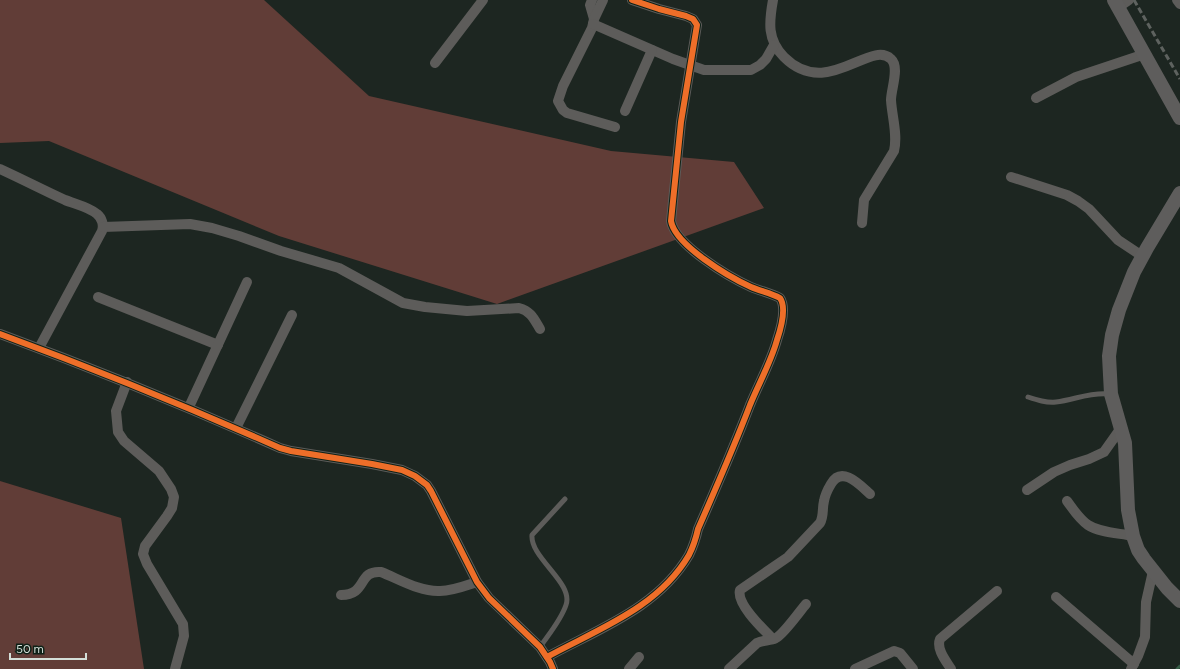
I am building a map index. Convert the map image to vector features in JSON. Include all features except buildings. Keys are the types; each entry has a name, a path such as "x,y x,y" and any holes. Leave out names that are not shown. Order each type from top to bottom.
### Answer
{"main road":[{"path":"1121,2 1145,54 1180,118"},
{"path":"1180,193 1142,256 1119,310 1112,335 1109,356 1111,394 1126,452 1128,510 1133,536 1138,550 1153,571 1180,601"}],"street":[{"path":"435,63 482,0"},
{"path":"581,0 591,3 593,22"},
{"path":"603,0 563,86 558,101 563,110 567,112 615,127"},
{"path":"547,657 629,614 655,595 681,566 694,543 698,529 772,355 778,339 783,313 783,304 780,298 733,278 712,265 688,246 672,228 671,221 681,122 697,29 695,22 686,16 632,0"},
{"path":"773,0 770,29 774,46 786,59 806,72 827,73 859,60 885,55 889,57 894,64 895,75 891,92 896,145 894,151 864,200 862,223"},
{"path":"1177,0 1180,4"},
{"path":"593,22 652,50 690,65 712,70 751,70 763,62 774,46"},
{"path":"626,111 652,50"},
{"path":"1036,98 1076,77 1145,54"},
{"path":"0,169 98,214 104,227"},
{"path":"1011,177 1067,195 1078,201 1089,209 1118,240 1142,256"},
{"path":"104,227 190,224 212,228 281,251 339,268 403,303 425,307 467,311 519,308 527,310 540,329"},
{"path":"39,348 104,227"},
{"path":"189,408 247,282"},
{"path":"98,297 218,345"},
{"path":"236,428 292,315"},
{"path":"0,334 127,382 280,448 402,470 415,476 427,485 431,491 477,582 489,598 540,647 553,669"},
{"path":"127,382 118,404 116,417 117,428 120,436 159,471 172,489 174,497 172,508 145,546 143,554 147,564 183,624 184,636 175,669"},
{"path":"1027,490 1054,472 1104,452 1121,428"},
{"path":"773,639 758,624 747,609 740,595 740,590 788,557 820,523 823,515 825,496 835,478 839,476 847,477 870,494"},
{"path":"1067,501 1082,520 1088,525 1133,536"},
{"path":"340,595 352,594 355,592 366,576 376,571 418,587 440,591 477,582"},
{"path":"1056,597 1132,667 1145,637 1146,602 1153,571"},
{"path":"951,669 938,645 940,639 997,591"},
{"path":"729,669 757,643 762,640 773,639 780,635 806,604"},
{"path":"855,669 894,651 900,653 914,669"},
{"path":"629,669 639,657"}],"lane":[{"path":"1028,397 1054,402 1095,393 1111,394"},
{"path":"540,647 563,613 567,604 567,598 562,586 550,567 534,547 531,540 532,535 565,499"}],"shaded area":[{"path":"0,0 264,0 369,96 611,151 734,162 764,208 497,304 279,236 49,141 0,143"},
{"path":"0,481 121,518 144,669 0,669"}],"waterway":[{"path":"1177,669 1180,666"}],"railway":[{"path":"1134,0 1180,79"}],"cycle path":[{"path":"547,657 626,615 644,603 661,589 676,573 689,555 698,529 772,356 783,318 783,307 780,298 751,287 717,268 692,250 675,230 671,221 681,122 697,25 693,19 686,16 632,0"},
{"path":"0,334 141,389 280,448 402,470 415,476 427,485 431,491 477,582 489,598 540,647 553,669"}]}
